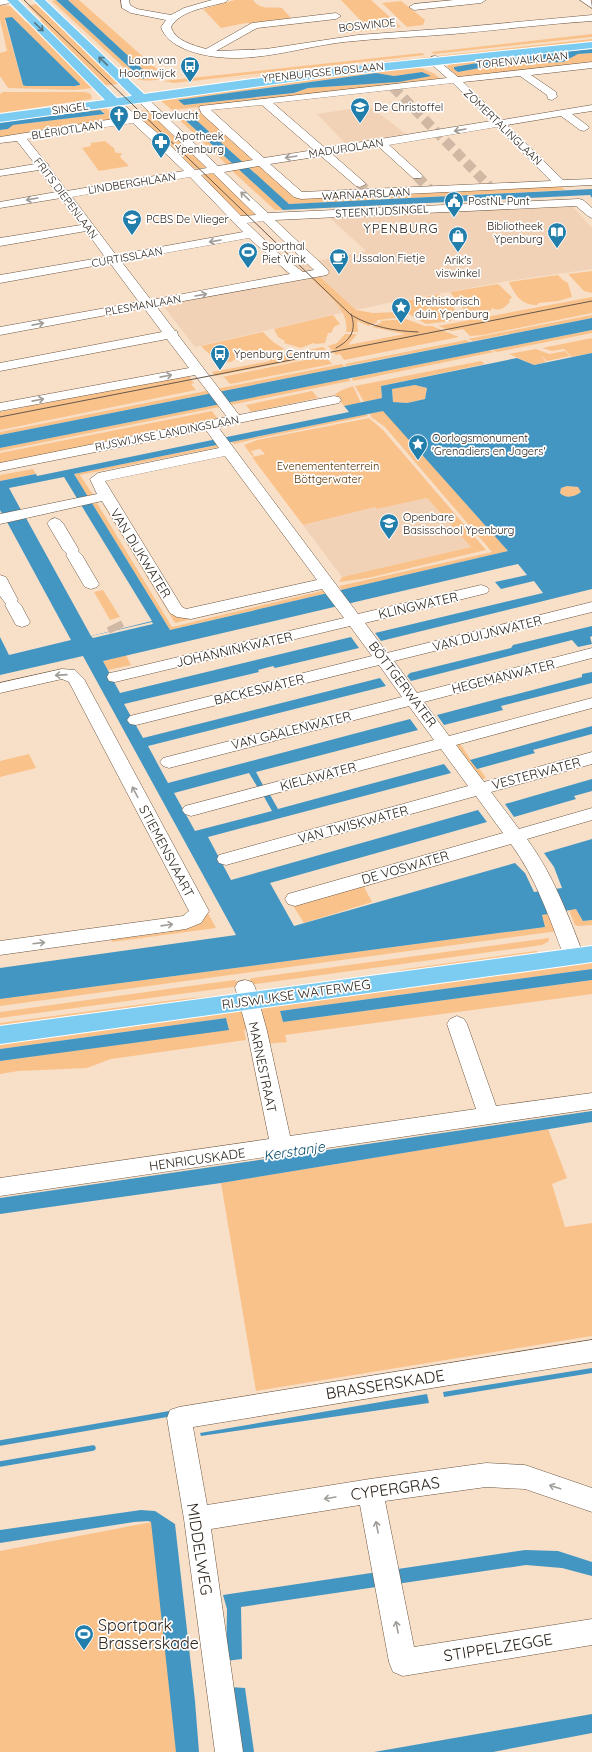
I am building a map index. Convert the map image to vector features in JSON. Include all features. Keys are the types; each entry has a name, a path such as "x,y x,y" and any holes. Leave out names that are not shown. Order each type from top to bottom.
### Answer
{"main road":[{"path":"12,0 112,100"},
{"path":"40,0 139,96"},
{"name":"YPENBURGSE BOSLAAN","path":"139,96 157,92 440,64 592,42"},
{"name":"YPENBURGSE BOSLAAN","path":"558,47 592,45"},
{"name":"YPENBURGSE BOSLAAN","path":"139,96 326,73 440,64"},
{"path":"127,85 157,92"},
{"name":"SINGEL","path":"0,118 139,96"},
{"name":"SINGEL","path":"0,114 112,100"},
{"name":"RIJSWIJKSE WATERWEG","path":"0,1021 247,994 579,951 592,941"},
{"name":"RIJSWIJKSE WATERWEG","path":"0,1035 247,994"}],"street":[{"path":"0,2 12,0"},
{"path":"125,0 125,6 134,11 173,18 186,11 223,0"},
{"path":"414,8 481,0"},
{"path":"585,0 592,6"},
{"path":"207,52 255,25 336,16"},
{"name":"BOSWINDE","path":"173,18 168,21 166,28 171,36 192,49 234,55 251,55 373,36 452,31 535,21 592,18"},
{"name":"ZOMERTALINGLAAN","path":"440,64 454,80 561,184"},
{"path":"587,65 592,73"},
{"name":"TORENVALKLAAN","path":"204,108 587,65"},
{"path":"522,72 536,85"},
{"path":"139,96 266,217"},
{"path":"112,100 193,173 240,220 248,232 253,234 284,272"},
{"path":"264,101 366,189"},
{"name":"WARNAARSLAAN","path":"204,108 206,112 258,163 301,196 366,189 592,182"},
{"name":"MADUROLAAN","path":"193,173 592,108"},
{"path":"563,113 584,128"},
{"name":"BLÉRIOTLAAN","path":"0,140 134,119"},
{"name":"FRITS DIEPENLAAN","path":"20,137 44,166 88,227 211,384 233,416"},
{"path":"381,143 417,176"},
{"path":"0,173 44,166"},
{"name":"LINDBERGHLAAN","path":"0,205 193,173"},
{"name":"STEENTIJDSINGEL","path":"240,220 266,217 579,202 592,214"},
{"name":"PLESMANLAAN","path":"0,332 145,300 284,272 300,276 323,272 266,217"},
{"path":"0,242 88,227"},
{"name":"CURTISSLAAN","path":"0,279 253,234"},
{"name":"PLESMANLAAN","path":"0,320 145,300"},
{"path":"0,367 172,334"},
{"path":"0,407 199,370"},
{"name":"RIJSWIJKSE LANDINGSLAAN","path":"0,467 220,439 233,416 334,400"},
{"name":"VAN DIJKWATER","path":"220,439 101,476 97,480 176,610 181,613 191,614 328,586"},
{"name":"BÖTTGERWATER","path":"220,439 534,862 547,888 558,916 579,951"},
{"path":"0,519 52,516 84,501 106,496"},
{"path":"52,516 91,584"},
{"path":"0,580 22,622"},
{"name":"KLINGWATER","path":"354,620 481,590"},
{"name":"VAN DUIJNWATER","path":"383,658 592,607"},
{"name":"JOHANNINKWATER","path":"115,677 354,620"},
{"name":"HEGEMANWATER","path":"414,699 592,653"},
{"name":"BACKESWATER","path":"136,720 383,658"},
{"name":"STIEMENSVAART","path":"0,688 62,674 69,674 76,679 199,911 194,918 186,922 0,948"},
{"name":"VAN GAALENWATER","path":"169,762 414,699"},
{"name":"KIELAWATER","path":"191,810 592,703"},
{"name":"VESTERWATER","path":"480,789 592,758"},
{"name":"VAN TWISKWATER","path":"226,859 480,789"},
{"name":"DE VOSWATER","path":"295,899 514,835 592,814"},
{"name":"MARNESTRAAT","path":"247,994 257,1031 280,1146"},
{"path":"457,1024 489,1116"},
{"name":"HENRICUSKADE","path":"0,1187 592,1101"},
{"name":"BRASSERSKADE","path":"179,1418 592,1351"},
{"name":"MIDDELWEG","path":"179,1418 197,1519 229,1752"},
{"name":"CYPERGRAS","path":"197,1519 370,1491 486,1475 524,1477 592,1500"},
{"name":"STIPPELZEGGE","path":"370,1491 403,1662 592,1632"}],"shaded area":[{"name":"De Christoffel","path":"369,106 406,134 345,143 317,114"},
{"path":"572,206 592,228 592,269 508,281 393,302 195,347 165,308 164,303 293,280 281,268 366,251 330,218"},
{"name":"Openbare Basisschool Ypenburg","path":"427,498 471,547 342,577 303,525 375,507 377,509"}],"green space":[{"path":"56,0 142,79 151,77 68,0 79,0 166,77 151,80 142,80 135,78 52,1"},
{"path":"235,0 253,0 263,7 282,8 293,20 252,24 246,23 221,28 203,9"},
{"path":"341,0 371,0 401,27 347,33 341,27 364,24"},
{"path":"401,1 425,20 423,25 407,27 382,3"},
{"path":"36,4 123,83 104,86 23,6 26,6 39,20 42,20 28,6"},
{"path":"0,5 10,6 26,22 30,21 94,88 75,90 8,88 0,76 0,53 7,51 0,20","holes":["12,17 80,85 23,85 5,21"]},
{"path":"592,34 592,37 434,54 431,52"},
{"path":"592,39 592,41 422,59 419,58"},
{"path":"592,46 592,49 523,55 454,67 458,72 502,64 563,62 578,54 592,53 592,64 460,78 451,72 447,66 450,63"},
{"path":"422,53 425,55 174,83 163,81"},
{"path":"409,59 412,61 210,80"},
{"path":"417,66 435,74 441,80 172,110 160,100 223,88","holes":["422,72 426,74 399,82 308,88 294,93 185,105 178,100 375,73 394,76"]},
{"path":"3,92 84,92 89,93 92,96 92,99 0,113 0,94"},
{"path":"106,108 119,120 0,138 0,130 8,129 12,125 105,114 103,111 0,122 0,120"},
{"path":"147,110 209,167 197,169 193,168 129,113"},
{"path":"197,110 202,111 254,161 243,163 194,118 184,119 233,164 227,165 173,114"},
{"path":"105,141 115,149 114,150 116,153 122,153 120,157 129,166 99,171 82,148 91,146 91,143"},
{"path":"259,165 294,196 561,186 565,190 291,204 286,203 248,167"},
{"path":"238,168 283,210 275,210 231,170"},
{"path":"210,172 214,172 260,214 244,216 237,214 198,174 211,174"},
{"path":"592,271 592,293 584,291 568,274"},
{"path":"558,275 568,283 572,297 558,301 539,303 537,305 531,305 519,298 509,282"},
{"path":"320,277 356,310 373,313 399,312 405,317 378,320 376,321 378,322 369,326 357,321 358,332 346,332 344,316 340,309 311,278"},
{"path":"498,284 512,297 509,300 510,302 504,308 497,310 492,308 490,312 481,313 465,311 450,292"},
{"path":"439,294 453,307 459,316 452,317 451,321 426,324 400,309 402,305 395,303"},
{"path":"592,297 592,313 483,335 470,336 463,329 451,331 438,326"},
{"path":"333,315 340,324 334,327 331,333 328,333 325,343 313,343 301,348 284,343 285,341 278,337 274,329"},
{"path":"592,315 592,318 473,341 468,339"},
{"path":"406,319 425,326 432,326 459,337 344,360 340,354 336,355 328,346 337,343 345,334 357,334 348,345 405,334 372,327 382,322 379,321"},
{"path":"592,330 592,333 497,352 492,350"},
{"path":"263,332 272,341 284,349 256,358 244,354 230,362 226,362 214,357 201,346"},
{"path":"592,338 592,353 572,357 564,349 552,351 542,348"},
{"path":"466,340 470,342 346,366 345,364"},
{"path":"323,347 330,354 215,376 212,372 270,361 268,358"},
{"path":"536,349 549,354 565,351 570,356 547,361 540,355 546,362 534,365 509,354"},
{"path":"489,350 494,352 353,381 352,378"},
{"path":"325,356 332,364 230,384 224,377 217,378"},
{"path":"481,361 485,364 381,386 382,398 364,402 355,386"},
{"path":"342,364 344,367 0,435 0,432"},
{"path":"188,375 194,383 191,384 196,390 0,430 0,412 26,407 25,405 35,403 37,405"},
{"path":"349,378 350,381 0,451 0,448"},
{"path":"415,385 427,388 425,399 407,403 393,402 392,389"},
{"path":"353,386 361,403 344,406 335,394"},
{"path":"312,391 318,398 251,412 246,405"},
{"path":"383,410 508,551 342,590 339,586 492,552 385,427 371,417 370,413"},
{"path":"212,411 218,419 0,463 0,453"},
{"path":"366,414 368,416 234,444 232,442"},
{"name":"Evenemententerrein Böttgerwater","path":"369,418 383,430 486,550 368,578 339,582 342,577 471,547 427,498 377,509 375,507 303,525 252,457 265,454 260,449 251,451 254,455 252,456 244,445 257,440"},
{"path":"218,445 220,447 80,475 93,495 87,496 74,474"},
{"path":"33,469 36,474 0,481 0,475"},
{"path":"567,486 578,487 581,492 567,497 562,495 560,493 561,488"},
{"path":"97,503 172,627 326,590 328,593 170,630 92,504"},
{"path":"103,504 105,504 175,614 323,588 175,623"},
{"path":"103,590 120,617 110,620 94,592"},
{"path":"126,655 131,665 108,670 103,661"},
{"path":"459,742 477,769 479,768 486,778 481,780 455,743"},
{"path":"29,754 36,768 0,777 0,761"},
{"path":"155,815 216,928 112,942 111,940 170,932 168,928 197,922"},
{"path":"363,885 372,902 304,923 292,904"},
{"path":"576,909 583,921 592,920 592,925 575,925 569,910"},
{"path":"551,913 558,931 0,1006 0,999 545,927 541,915"},
{"path":"549,938 549,941 542,945 248,985 247,982 252,978"},
{"path":"536,951 538,954 372,978 405,969"},
{"path":"592,957 592,969 280,1011 283,1022 592,980 592,994 285,1035 287,1042 265,1044 261,1011 266,1005"},
{"path":"234,980 239,982 240,986 0,1018 0,1012"},
{"path":"225,996 0,1032 0,1023"},
{"path":"238,1009 244,1013 248,1029 244,1030 246,1040 111,1059 87,1068 18,1071 0,1074 0,1061 229,1029 226,1018 0,1049 0,1037"},
{"path":"548,1129 567,1178 552,1184 565,1227 592,1223 592,1336 256,1391 221,1183"},
{"name":"Sportpark Brasserskade","path":"152,1522 181,1752 0,1752 0,1551"}],"water":[{"path":"56,0 68,0 151,77 142,79"},
{"path":"12,17 80,85 23,85 5,18"},
{"path":"592,49 592,53 578,54 563,62 502,64 458,72 454,69 454,67 523,55"},
{"path":"422,72 431,76 399,82 308,88 294,93 184,105 178,100 376,73 394,76"},
{"path":"100,110 105,114 13,125 8,129 0,130 0,122"},
{"path":"194,118 289,204 592,189 592,198 590,195 283,210 184,119"},
{"path":"592,318 592,330 0,448 0,435"},
{"path":"592,353 592,589 381,641 375,633 543,593 534,581 501,589 495,582 527,575 518,564 103,661 120,693 351,637 359,648 275,668 273,666 258,670 259,672 124,704 143,738 380,678 386,686 148,746 168,783 410,719 418,730 256,772 264,787 258,788 249,773 174,793 195,831 272,811 263,795 269,793 278,809 444,764 451,773 208,837 231,880 478,810 487,822 270,883 294,926 515,863 525,873 534,892 562,888 554,867 544,853 592,839 592,920 583,921 576,909 542,915 545,927 0,999 0,968 236,935 83,656 0,675 0,637 9,655 71,640 7,522 26,518 91,636 152,621 64,477 9,488 21,510 2,514 0,510 0,481 36,474 37,476 349,412 344,406 382,398 381,386 517,358 534,365","holes":["415,385 427,388 425,399 407,403 393,402 392,389","383,411 508,551 170,630 74,474","567,486 578,487 581,492 567,497 560,493 561,488"]},
{"path":"592,626 592,636 590,637 592,644 578,647 572,640 411,681 407,676 410,673 511,648 513,645"},
{"path":"592,672 592,683 501,706 503,710 444,725 437,715 582,677 582,674"},
{"path":"592,726 592,734 533,750 535,753 477,769 470,760"},
{"path":"592,779 592,791 574,796 576,799 514,817 505,804"},
{"path":"592,969 592,980 283,1022 280,1011"},
{"path":"226,1018 229,1030 0,1061 0,1049"},
{"path":"592,1111 592,1122 221,1183 0,1214 0,1198"},
{"path":"592,1368 592,1373 444,1397 443,1392"},
{"path":"427,1394 429,1403 201,1436 200,1433"},
{"path":"141,1510 155,1511 175,1524 195,1701 199,1752 176,1752 151,1522 134,1522 0,1543 0,1530"},
{"path":"525,1550 558,1551 592,1562 592,1576 562,1568 526,1565 241,1607 242,1659 226,1661 227,1609 223,1595"},
{"path":"229,1687 245,1688 254,1752 237,1752"},
{"path":"592,1714 592,1733 493,1752 374,1752"}],"pier":[{"path":"152,622 153,624 93,638 91,636"}],"waterway":[{"path":"0,1443 174,1413"},
{"path":"0,1464 93,1448"}],"tunnel":[{"path":"393,87 490,187"},
{"path":"417,176 430,190"},
{"path":"360,184 365,189"},
{"path":"114,624 117,630"}],"tram line":[{"path":"24,0 351,315"},
{"path":"0,417 592,301"},
{"path":"336,348 346,342 353,330 351,315"},
{"path":"351,315 367,323 383,328 418,332"}],"place":[{"name":"Laan van Hoornwijck","path":"190,83"},
{"name":"De Christoffel","path":"360,124"},
{"name":"De Toevlucht","path":"119,132"},
{"name":"Apotheek Ypenburg","path":"161,159"},
{"name":"PostNL Punt","path":"454,218"},
{"name":"PCBS De Vlieger","path":"132,236"},
{"name":"Bibliotheek Ypenburg","path":"557,249"},
{"name":"Arik's viswinkel","path":"458,253"},
{"name":"Sporthal Piet Vink","path":"248,269"},
{"name":"IJssalon Fietje","path":"339,275"},
{"name":"Prehistorisch duin Ypenburg","path":"401,324"},
{"name":"Ypenburg Centrum","path":"220,371"},
{"name":"Oorlogsmonument 'Grenadiers en Jagers'","path":"418,461"},
{"name":"Openbare Basisschool Ypenburg","path":"389,540"},
{"name":"Sportpark Brasserskade","path":"84,1651"}],"district":[{"name":"YPENBURG","path":"401,228"}],"water label":[{"name":"Kerstanje","path":"294,1151"}]}
